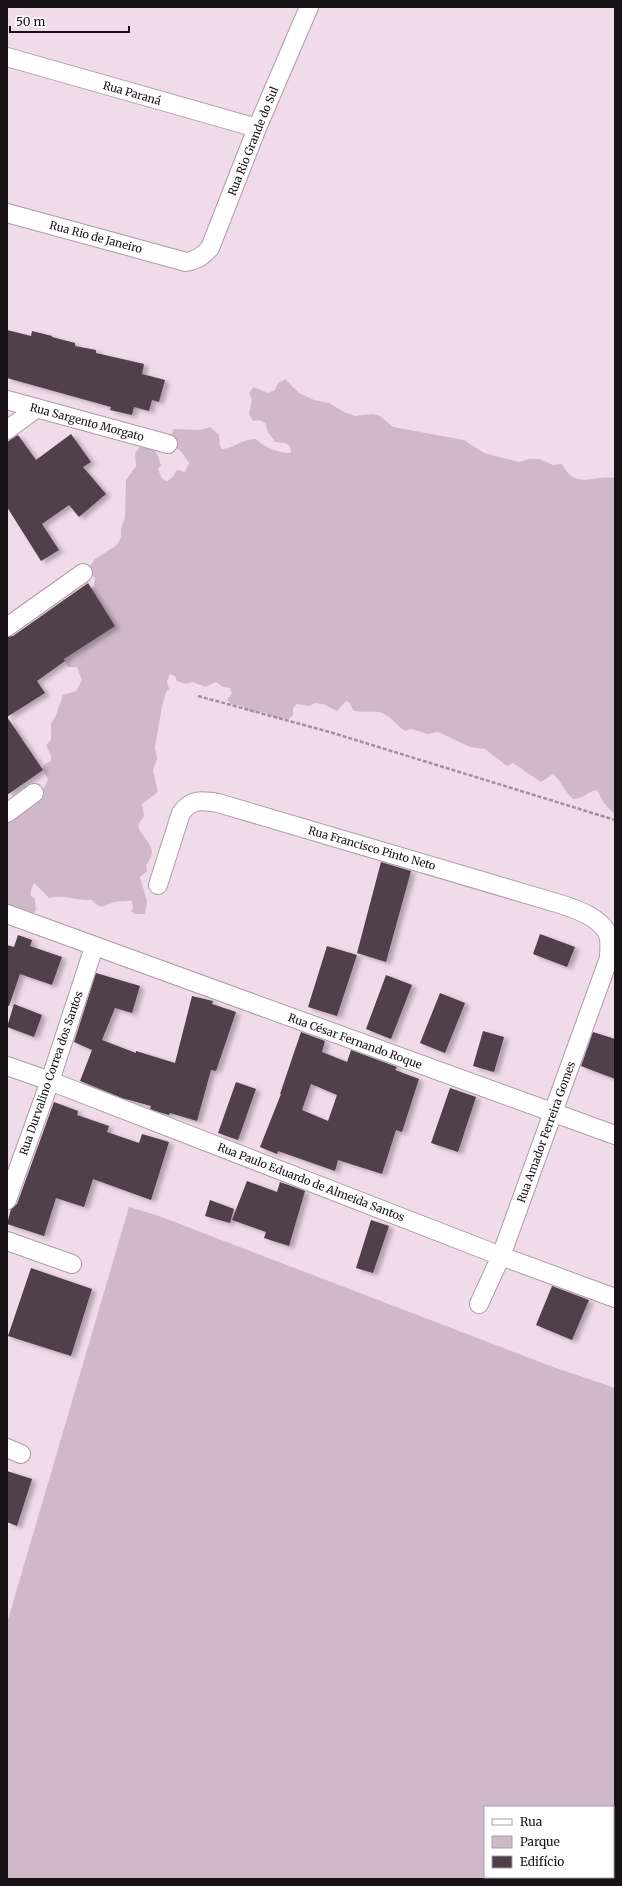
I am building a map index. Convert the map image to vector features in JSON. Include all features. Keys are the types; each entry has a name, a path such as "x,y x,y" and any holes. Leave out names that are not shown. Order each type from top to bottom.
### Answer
{"street":[{"name":"Rua Rio Grande do Sul","path":"186,262 196,260 210,248 257,128 309,7"},
{"name":"Rua Paraná","path":"7,57 257,128"},
{"name":"Rua Rio de Janeiro","path":"7,213 186,262"},
{"name":"Rua Sargento Morgato","path":"7,400 168,444"},
{"path":"7,430 37,408"},
{"path":"7,627 83,573"},
{"path":"7,813 34,793"},
{"name":"Rua Francisco Pinto Neto","path":"158,885 176,823 181,813 186,806 195,801 209,801 585,912 600,923 609,937 609,958"},
{"name":"Rua César Fernando Roque","path":"7,914 94,947 615,1135"},
{"name":"Rua Durvalino Correa dos Santos","path":"7,1200 50,1080 94,947"},
{"name":"Rua Amador Ferreira Gomes","path":"479,1304 501,1256 609,958"},
{"name":"Rua Paulo Eduardo de Almeida Santos","path":"7,1066 50,1080 501,1256 615,1298"},
{"path":"7,1241 72,1264"}],"path":[{"path":"198,696 334,733 615,820"}],"green space":[{"path":"285,379 299,393 314,400 329,403 344,412 355,416 373,414 380,416 393,427 464,440 484,453 519,462 529,459 539,459 553,465 562,464 572,477 579,479 615,478 615,815 604,803 597,790 580,798 573,799 553,774 541,782 513,763 507,766 485,749 470,747 438,732 428,734 411,729 405,731 383,713 356,711 353,710 350,703 346,701 337,711 323,704 315,703 309,706 297,704 293,708 293,715 289,719 276,718 264,712 253,713 242,706 231,704 227,700 232,693 230,688 223,687 216,682 205,687 193,682 186,684 177,681 175,676 170,674 167,681 169,689 166,692 162,706 155,747 157,759 153,770 158,792 142,804 144,816 138,825 151,848 152,853 146,865 147,871 140,877 147,901 145,914 135,914 131,911 133,908 132,901 117,902 100,906 92,900 81,900 65,897 49,898 34,883 31,890 31,896 35,899 36,910 32,915 7,914 7,813 42,791 48,779 43,770 44,765 51,761 51,756 46,745 51,740 51,724 63,695 76,691 82,680 77,667 68,667 65,661 65,651 87,591 94,587 95,578 91,574 89,567 95,559 117,545 121,537 121,529 125,518 126,480 136,466 135,453 141,446 151,446 157,454 161,465 158,469 162,479 167,481 173,477 177,470 185,472 189,463 181,451 174,447 169,439 174,429 200,430 210,427 219,435 220,446 222,449 247,440 256,439 263,445 272,449 291,453 290,446 285,443 275,442 268,432 265,423 259,420 253,421 249,414 252,399 249,393 254,387 268,393 275,390 278,383"},
{"path":"129,1207 159,1216 553,1367 615,1388 615,1879 7,1879 7,1623"}],"building":[{"path":"7,330 31,336 32,331 75,343 75,346 96,350 96,353 144,364 142,374 165,380 159,402 152,400 149,411 134,407 132,415 110,410 111,407 7,378"},
{"path":"71,434 91,462 83,467 106,494 79,517 69,505 42,524 59,550 41,561 7,507 7,442 18,435 36,460"},
{"path":"88,583 115,626 64,659 65,661 37,681 45,693 7,717 7,637 13,636"},
{"path":"7,717 43,770 7,795"},
{"path":"381,862 411,871 386,962 357,953"},
{"path":"540,934 575,947 567,967 533,954"},
{"path":"18,935 32,940 30,946 62,957 52,985 20,974 9,1006 7,1006 7,945 14,947"},
{"path":"327,946 357,955 337,1016 308,1007"},
{"path":"96,973 140,986 132,1013 115,1008 102,1040 136,1053 136,1051 175,1063 192,996 213,1001 212,1004 236,1012 216,1071 211,1070 197,1121 150,1109 151,1106 122,1098 80,1081 92,1050 74,1042"},
{"path":"386,975 412,985 391,1039 366,1029"},
{"path":"440,993 465,1003 445,1053 420,1043"},
{"path":"14,1004 42,1015 34,1037 7,1027"},
{"path":"483,1031 504,1037 494,1072 473,1066"},
{"path":"301,1032 325,1041 322,1052 347,1062 351,1050 397,1067 395,1070 419,1079 402,1132 396,1130 382,1174 338,1160 335,1171 278,1151 277,1154 260,1147","holes":["311,1084 337,1095 328,1121 302,1110"]},
{"path":"593,1032 615,1039 615,1079 581,1066"},
{"path":"236,1082 256,1089 238,1140 218,1133"},
{"path":"450,1088 476,1097 458,1152 431,1143"},
{"path":"54,1102 78,1111 77,1115 109,1126 107,1132 139,1143 142,1134 169,1142 151,1200 93,1179 84,1207 56,1198 44,1236 7,1224 11,1209 17,1204"},
{"path":"247,1181 277,1192 280,1182 305,1191 289,1246 264,1238 266,1232 232,1220"},
{"path":"210,1200 234,1209 230,1223 205,1216"},
{"path":"371,1220 389,1226 373,1273 356,1268"},
{"path":"31,1268 92,1289 71,1356 8,1336"},
{"path":"552,1286 589,1300 572,1340 536,1325"},
{"path":"7,1471 32,1479 17,1526 7,1522"}]}
